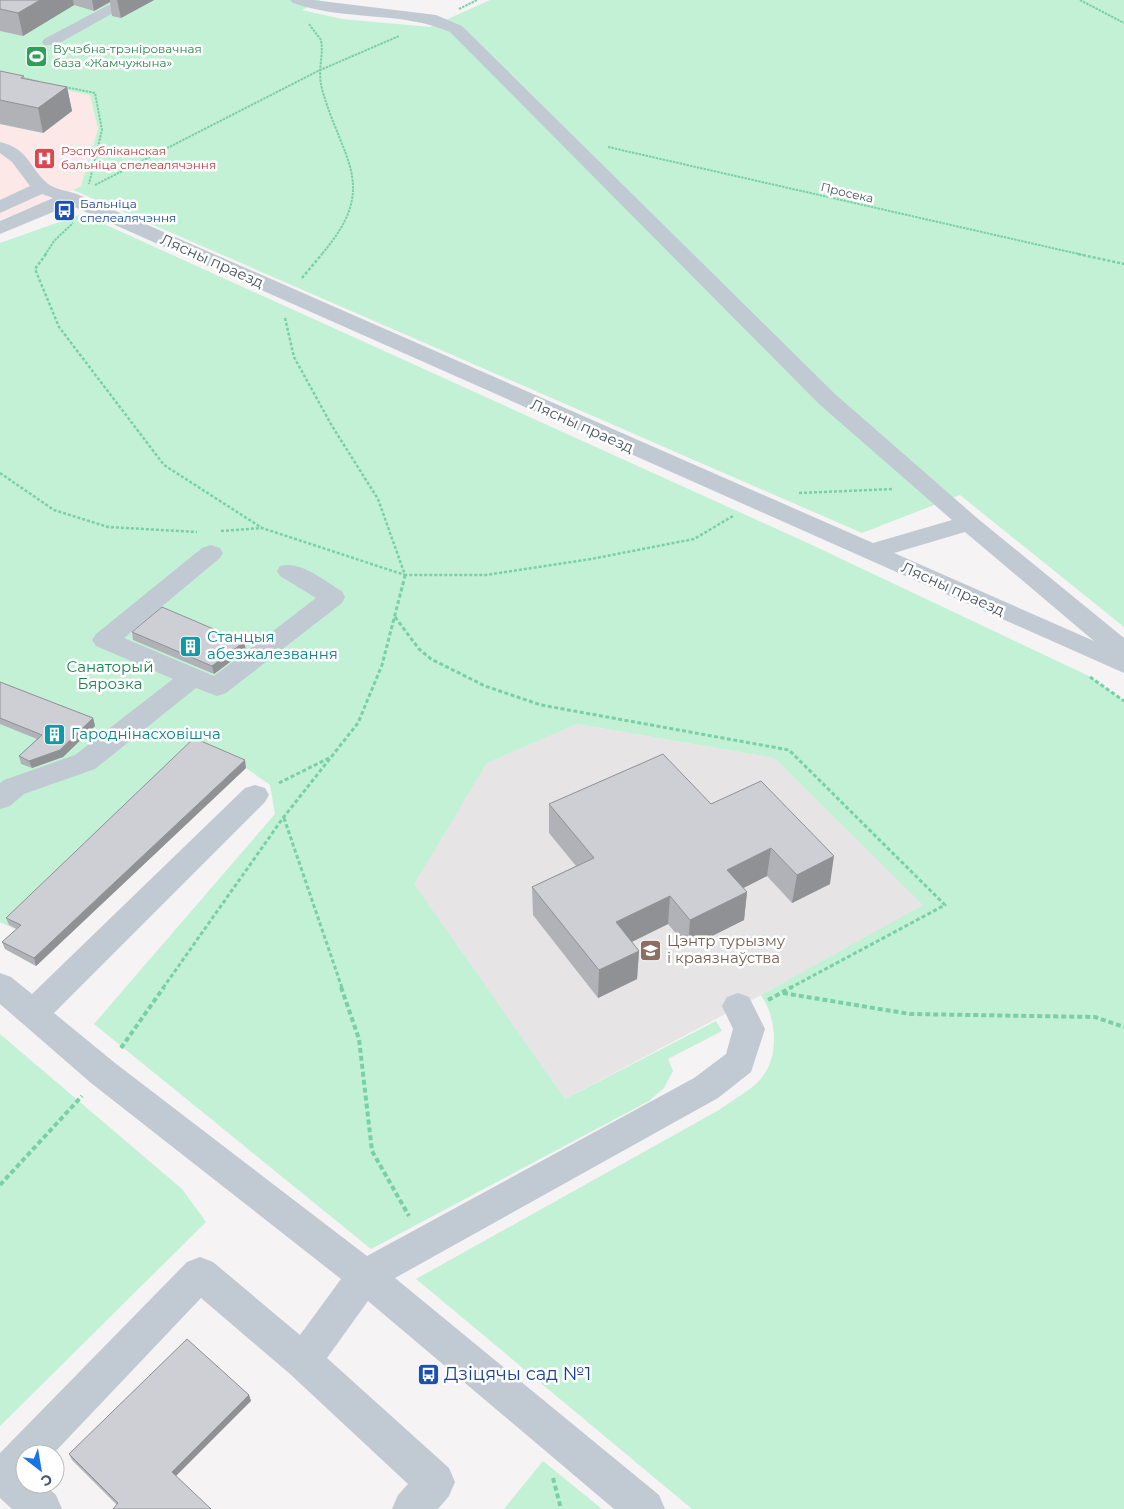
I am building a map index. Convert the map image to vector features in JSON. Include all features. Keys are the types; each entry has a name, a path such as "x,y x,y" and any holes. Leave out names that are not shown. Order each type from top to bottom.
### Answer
{"street":[{"path":"50,42 117,5 135,0"},
{"path":"298,0 318,7 436,20 451,25 461,32 826,399 969,523 1124,652"},
{"path":"0,147 5,148 22,163 41,188 0,207"},
{"name":"Лясны праезд","path":"41,188 70,198 751,501 1124,664"},
{"path":"0,228 70,198"},
{"path":"870,552 969,523"},
{"path":"210,538 105,640 217,687 333,597 289,571"},
{"path":"5,789 85,762 193,677"},
{"path":"34,1012 255,795"},
{"path":"0,986 34,1012 103,1073 365,1276 645,1509"},
{"path":"303,1361 365,1276 706,1088 740,1062 749,1029 752,1004"},
{"path":"35,1444 200,1274 303,1361 436,1482 412,1509"},
{"path":"15,1465 5,1476 15,1485"},
{"path":"25,1494 42,1509"}],"path":[{"path":"1080,0 1124,23"},
{"path":"59,86 95,94 102,130 88,189 318,71 436,20"},
{"path":"23,78 41,82"},
{"name":"Просека","path":"566,138 1124,264"},
{"path":"75,221 54,241 35,270 59,327 164,465 262,528 405,575 486,575 590,559 694,539 738,512 761,495 929,488"},
{"path":"0,473 54,510 108,527 210,538 262,528"},
{"path":"0,1186 103,1073 284,818 358,723 382,665 405,575"},
{"path":"395,616 413,642 431,659 485,686 541,705 789,750 945,905 783,993 752,1004"},
{"path":"284,818 359,1039 372,1151 424,1244"},
{"path":"783,993 910,1014 1095,1017 1124,1027"}],"shaded area":[{"name":"Рэспубліканская бальніца спелеалячэння","path":"0,76 90,95 98,129 81,187 0,220"},
{"name":"Цэнтр турызму і краязнаўства","path":"577,724 774,758 924,905 761,995 565,1099 413,884 487,763"}],"green space":[{"path":"0,0 321,0 302,10 342,19 430,27 490,0 1124,0 1124,627 960,495 862,533 73,190 81,186 98,129 90,95 0,76"},
{"name":"Санаторый Бярозка","path":"82,214 812,545 1091,677 1124,701 1124,1509 692,1509 416,1279 719,1110 748,1090 764,1074 773,1052 774,1040 771,1016 761,995 923,905 774,758 577,724 487,763 414,884 565,1099 716,1021 722,1031 668,1059 673,1071 664,1088 649,1101 371,1249 94,1024 275,814 270,785 246,768 36,966 5,949 23,933 0,922 0,243"},
{"path":"0,1034 182,1189 206,1222 0,1426"},
{"path":"543,1461 602,1509 504,1509"}],"building":[{"path":"0,0 40,0 18,13 0,9"},
{"path":"0,71 24,76 21,78 67,87 38,108 0,100"},
{"name":"Станцыя абезжалезвання","path":"162,607 244,642 212,666 132,632"},
{"name":"Гароднінасховішча","path":"0,682 93,718 60,750 29,761 19,756 42,735 0,718"},
{"path":"194,738 245,760 34,958 2,942 21,925 6,918"},
{"path":"663,754 711,804 761,781 834,856 797,875 771,848 727,870 747,892 690,920 670,896 616,922 639,951 599,970 532,887 594,858 549,804"},
{"path":"187,1339 249,1395 172,1472 211,1509 113,1509 118,1503 69,1454"}],"place":[{"name":"Вучэбна-трэніровачная база «Жамчужына»","path":"37,56"},
{"name":"Рэспубліканская бальніца спелеалячэння","path":"45,158"},
{"name":"Бальніца спелеалячэння","path":"64,211"},
{"name":"Станцыя абезжалезвання","path":"191,646"},
{"name":"Гароднінасховішча","path":"55,734"},
{"name":"Цэнтр турызму і краязнаўства","path":"651,950"},
{"name":"Дзіцячы сад №1","path":"428,1374"}]}
